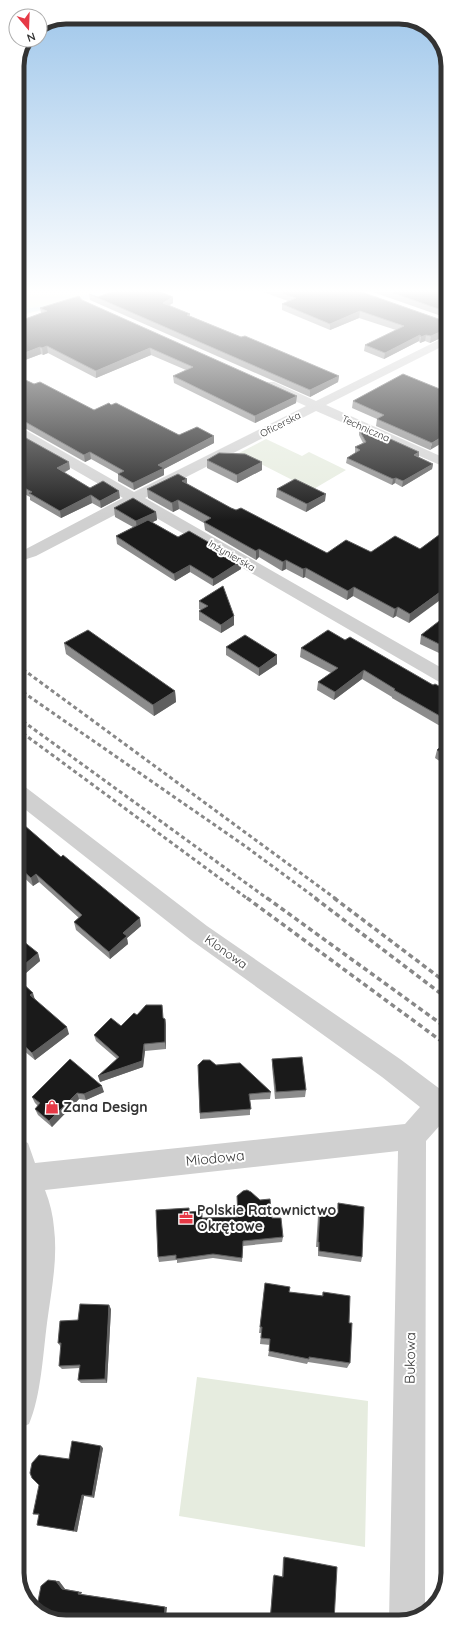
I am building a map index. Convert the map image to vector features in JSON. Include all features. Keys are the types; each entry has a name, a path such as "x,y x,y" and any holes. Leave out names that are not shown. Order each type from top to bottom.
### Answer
{"street":[{"name":"Oficerska","path":"24,554 30,553 392,366"},
{"name":"Techniczna","path":"260,380 441,461"},
{"name":"Inżynierska","path":"24,435 441,676"},
{"name":"Klonowa","path":"24,796 198,933 391,1068 441,1107"},
{"path":"412,1136 441,1112"},
{"name":"Miodowa","path":"24,1170 376,1141 412,1136"},
{"name":"Bukowa","path":"407,1614 412,1136"},
{"path":"24,1177 36,1204 40,1229 40,1260 24,1378"}],"shaded area":[{"path":"266,439 302,456 309,452 346,470 312,490 239,453"},
{"path":"197,1377 368,1401 365,1547 179,1516"}],"building":[{"path":"87,366 107,366 96,371"},
{"path":"192,366 231,366 297,396 255,416 173,376 193,367"},
{"path":"256,366 317,366 339,376 310,390"},
{"path":"403,374 441,390 441,438 432,443 377,419 384,415 353,401"},
{"path":"24,379 34,384 40,382 94,410 109,403 111,405 116,403 179,435 197,427 214,436 158,465 164,468 133,483 118,474 124,471 90,452 84,455 24,421"},
{"path":"364,427 419,452 414,455 433,464 403,481 396,478 393,479 347,458 360,450 355,447 366,442 359,430"},
{"path":"24,437 69,462 57,468 90,488 103,481 119,491 100,501 91,495 60,511 29,493 32,492 24,488"},
{"path":"219,453 245,454 262,462 237,475 207,460"},
{"path":"178,474 187,479 182,481 231,508 236,510 241,508 327,553 346,540 371,552 395,536 420,549 441,533 441,591 410,614 398,607 395,609 354,587 348,591 306,568 303,569 286,560 283,562 259,549 256,551 204,522 211,518 178,500 172,503 147,489"},
{"path":"295,479 326,494 307,504 277,489"},
{"path":"133,498 156,512 136,521 114,508"},
{"path":"148,520 178,537 189,531 241,561 213,579 190,565 174,574 116,536"},
{"path":"223,586 234,616 221,625 199,611 208,606 199,601"},
{"path":"441,620 441,645 421,635"},
{"path":"88,630 175,691 153,705 64,643"},
{"path":"328,630 345,640 350,637 433,685 435,684 441,687 441,717 394,690 395,689 364,670 335,692 318,682 338,668 301,648"},
{"path":"245,635 277,655 259,668 226,647"},
{"path":"441,746 441,752 437,750"},
{"path":"24,825 61,857 63,855 140,918 123,933 127,936 109,952 74,922 82,915 36,874 31,878 24,872"},
{"path":"24,942 38,953 24,965"},
{"path":"24,985 33,993 30,995 67,1027 32,1053 24,1045"},
{"path":"146,1005 162,1005 163,1018 165,1019 165,1042 144,1044 142,1061 98,1076 119,1057 94,1035 111,1018 121,1026 134,1013 137,1015"},
{"path":"302,1057 306,1090 276,1092 272,1059"},
{"path":"70,1059 102,1086 84,1094 77,1093 49,1121 35,1109 40,1103 32,1097"},
{"path":"203,1060 210,1060 216,1065 240,1063 271,1092 249,1094 251,1109 200,1113 198,1065"},
{"path":"247,1190 260,1200 270,1199 272,1218 281,1218 283,1237 243,1241 242,1258 213,1254 176,1259 176,1255 158,1257 156,1210 189,1208 189,1212 200,1211 200,1213 202,1213 202,1218 238,1217 237,1196 243,1191"},
{"path":"338,1203 364,1207 362,1257 319,1251 318,1242 320,1210 338,1213"},
{"path":"265,1283 290,1287 289,1292 323,1296 323,1292 350,1296 349,1323 352,1323 350,1363 309,1357 309,1359 269,1351 270,1339 261,1338 262,1327 260,1327"},
{"path":"80,1304 109,1305 105,1379 78,1380 80,1365 59,1366 61,1343 58,1343 60,1321 78,1320"},
{"path":"72,1441 101,1446 92,1496 82,1495 74,1531 37,1525 39,1514 33,1514 39,1485 32,1478 30,1473 32,1463 39,1455 69,1459"},
{"path":"284,1557 337,1567 334,1615 271,1615 274,1575 283,1577"},
{"path":"48,1580 56,1581 62,1589 79,1592 78,1594 165,1607 164,1615 58,1614 50,1612 37,1604 41,1586"}],"railway":[{"path":"24,670 336,899"},
{"path":"24,693 245,846 317,899"},
{"path":"24,722 268,899"},
{"path":"24,734 248,899"},
{"path":"247,898 441,1041"},
{"path":"267,898 441,1024"},
{"path":"315,898 441,994"},
{"path":"334,898 441,979"}],"place":[{"name":"Zana Design","path":"52,1107"},
{"name":"Polskie Ratownictwo Okrętowe","path":"186,1218"}]}
